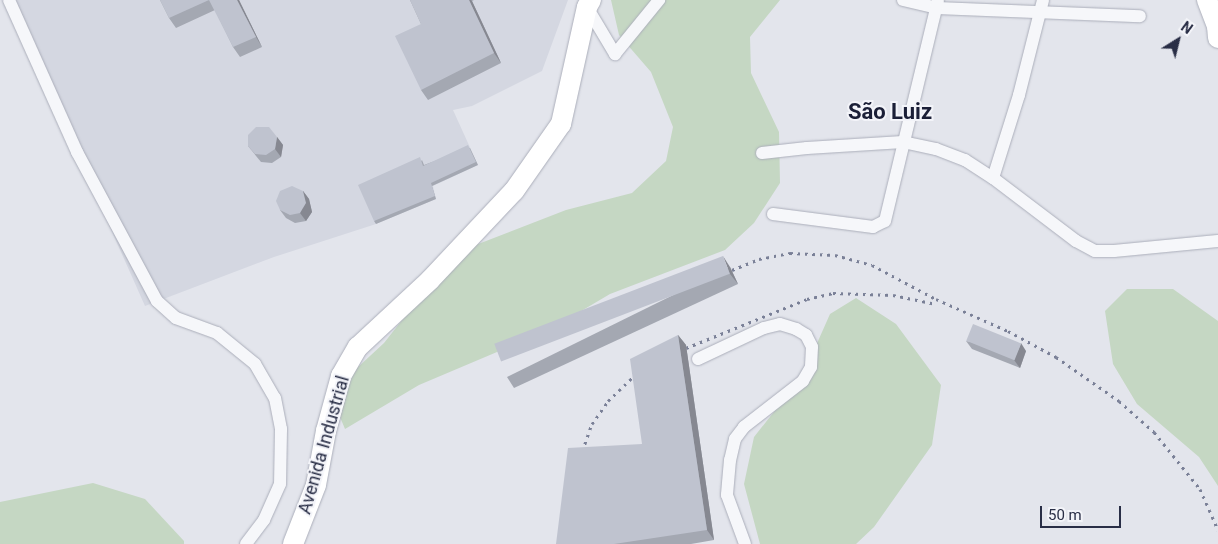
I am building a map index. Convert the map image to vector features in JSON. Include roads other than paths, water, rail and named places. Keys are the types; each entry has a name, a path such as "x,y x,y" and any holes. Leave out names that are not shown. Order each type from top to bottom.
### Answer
{"main road":[{"path":"1207,0 1217,26 1218,38"},
{"name":"Avenida Industrial","path":"293,544 316,485 326,431 341,376 358,347 430,280 514,191 561,124 589,3"}],"street":[{"path":"9,0 77,152 157,301 176,318 217,334 255,364 275,398 281,429 280,484 268,513 246,544"},
{"path":"589,3 615,54 658,0"},
{"path":"903,0 1040,13 1140,16"},
{"path":"993,178 1019,96 1042,0"},
{"path":"773,214 874,227 885,222 938,4"},
{"path":"762,153 903,142 936,149 965,160 993,178 1076,241 1095,251 1114,251 1218,241"},
{"path":"698,359 764,328 780,324 796,329 806,335 812,347 811,367 803,381 744,427 735,439 732,447 727,495 745,544"}],"railway":[{"path":"732,270 759,259 790,253 835,255 872,265 936,299 1008,331 1056,357 1119,401 1154,432 1200,489 1218,530"},
{"path":"686,348 807,299 833,293 893,295 936,304"},
{"path":"580,458 592,424 608,401 637,373"}],"district":[{"name":"São Luiz","path":"890,112"}]}
